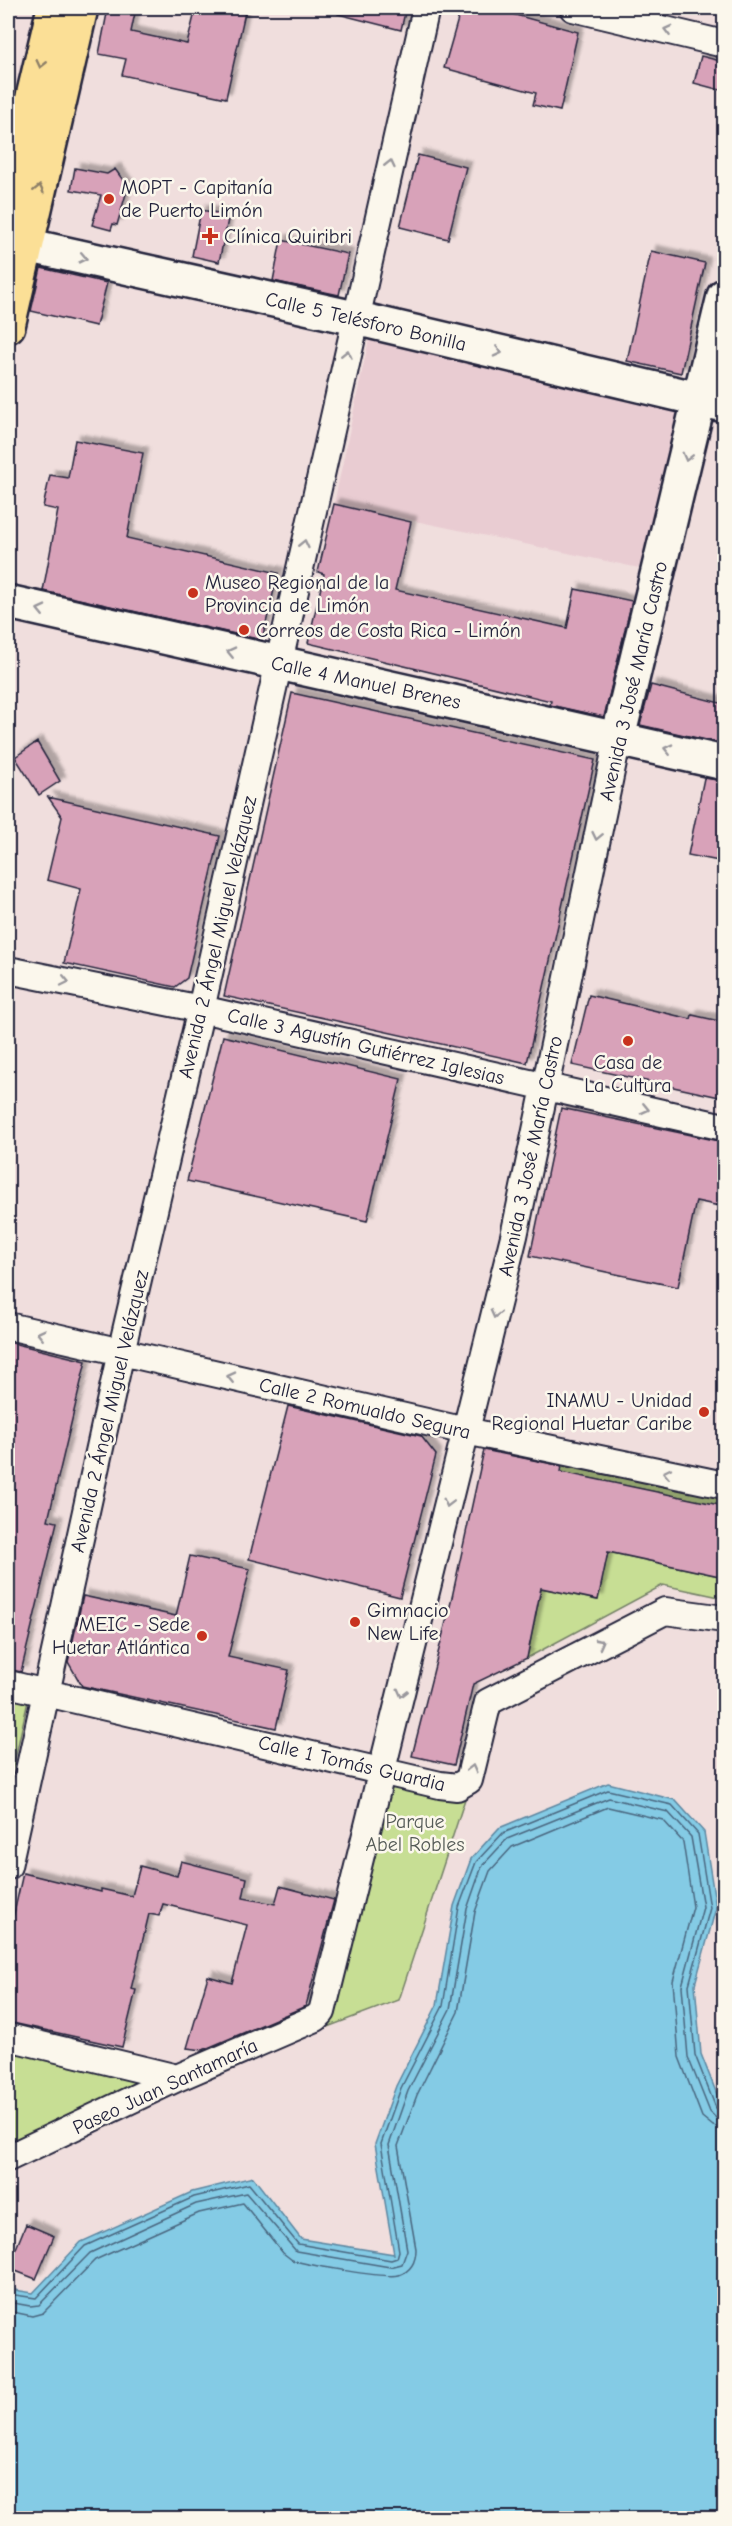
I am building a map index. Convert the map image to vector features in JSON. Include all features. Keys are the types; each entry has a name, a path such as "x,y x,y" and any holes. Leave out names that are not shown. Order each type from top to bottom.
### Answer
{"highway":[{"path":"8,202 54,8"},
{"path":"8,326 16,243 81,8"}],"main road":[{"name":"Calle 5 Telésforo Bonilla","path":"16,243 355,318 713,403"},
{"name":"Avenida 3 José María Castro","path":"618,738 713,403 724,297"},
{"name":"Calle 4 Manuel Brenes","path":"8,602 724,763"}],"street":[{"name":"Avenida 2 Ángel Miguel Velázquez","path":"8,1866 121,1352 201,1009 426,8"},
{"path":"573,8 724,44"},
{"name":"Avenida 3 José María Castro","path":"322,2012 514,1236 618,738"},
{"name":"Calle 3 Agustín Gutiérrez Iglesias","path":"8,970 201,1009 724,1126"},
{"name":"Calle 2 Romualdo Segura","path":"8,1326 466,1431 724,1485"},
{"name":"Calle 1 Tomás Guardia","path":"8,1684 383,1772 457,1787 469,1780 488,1702 665,1611 724,1619"},
{"name":"Paseo Juan Santamaría","path":"8,2158 177,2078 316,2018 322,2012"},
{"path":"8,2037 177,2078"}],"shaded area":[{"path":"369,339 679,405 644,569 334,504"}],"green space":[{"path":"563,1461 724,1493 724,1506 575,1475 551,1513"},
{"path":"608,1552 724,1577 724,1598 663,1585 527,1658 541,1588 597,1600"},
{"path":"8,1696 28,1701 8,1790"},
{"name":"Parque Abel Robles","path":"391,1786 465,1799 399,2000 322,2029"},
{"path":"8,2050 137,2082 8,2150"}],"water":[{"path":"608,1783 675,1800 704,1832 716,1908 695,1984 701,2054 724,2112 724,2518 8,2518 8,2289 33,2293 81,2242 192,2192 253,2177 301,2239 394,2254 375,2144 396,2086 437,2005 454,1906 471,1859 499,1828"}],"building":[{"path":"108,8 135,13 131,32 187,44 196,8 246,8 226,98 122,75 126,59 99,54"},
{"path":"339,8 406,8 401,30 338,14"},
{"path":"466,8 490,8 578,32 560,111 533,105 536,93 444,68 460,12"},
{"path":"701,56 724,62 724,91 694,83"},
{"path":"418,155 466,167 448,239 400,227"},
{"name":"MOPT - Capitanía de Puerto Limón","path":"75,168 107,174 115,169 128,187 117,225 113,224 111,230 92,225 101,195 71,190"},
{"name":"Clínica Quiribri","path":"201,210 229,215 219,262 192,256"},
{"path":"281,240 348,254 339,295 273,281"},
{"path":"651,251 705,263 681,373 627,361"},
{"path":"41,268 107,283 96,326 31,311"},
{"path":"75,440 143,453 127,538 278,573 262,640 43,591 58,510 43,507 50,475 68,478"},
{"path":"334,504 411,522 395,590 567,628 575,589 632,601 604,717 550,705 551,701 308,643 324,574 318,572"},
{"path":"651,685 724,704 724,744 640,725"},
{"path":"292,693 595,760 527,1063 224,996"},
{"path":"37,742 60,781 39,795 15,757"},
{"path":"704,778 724,781 724,862 688,855"},
{"path":"48,797 220,836 187,978 175,987 64,963 81,889 47,880 62,817"},
{"name":"Casa de La Cultura","path":"589,995 691,1019 692,1015 724,1022 724,1098 572,1065"},
{"path":"223,1036 401,1079 367,1221 187,1181"},
{"path":"561,1108 724,1142 724,1207 696,1201 678,1287 530,1256"},
{"path":"8,1342 86,1361 48,1520 57,1522 21,1672 8,1669"},
{"path":"288,1406 421,1436 436,1455 400,1597 249,1559"},
{"path":"484,1450 562,1466 561,1472 724,1506 724,1577 608,1552 598,1600 541,1588 527,1658 473,1684 454,1765 412,1756 451,1602"},
{"name":"MEIC - Sede Huetar Atlántica","path":"190,1556 250,1569 228,1657 289,1670 276,1728 82,1686 68,1662 83,1596 176,1616"},
{"path":"181,1861 247,1878 243,1898 275,1904 280,1886 334,1900 306,2006 203,2050 187,2048 208,1976 232,1983 247,1925 163,1904 159,1916 149,1914 131,1989 136,1990 122,2047 8,2022 8,1940 23,1873 101,1892 101,1889 132,1896 140,1866 177,1876"},
{"path":"26,2224 54,2236 36,2279 8,2268"}],"place":[{"name":"MOPT - Capitanía de Puerto Limón","path":"109,199"},
{"name":"Clínica Quiribri","path":"210,236"},
{"name":"Museo Regional de la Provincia de Limón","path":"193,593"},
{"name":"Correos de Costa Rica - Limón","path":"244,630"},
{"name":"Casa de La Cultura","path":"628,1041"},
{"name":"INAMU - Unidad Regional Huetar Caribe","path":"704,1412"},
{"name":"Gimnacio New Life","path":"355,1622"},
{"name":"MEIC - Sede Huetar Atlántica","path":"202,1636"}]}
